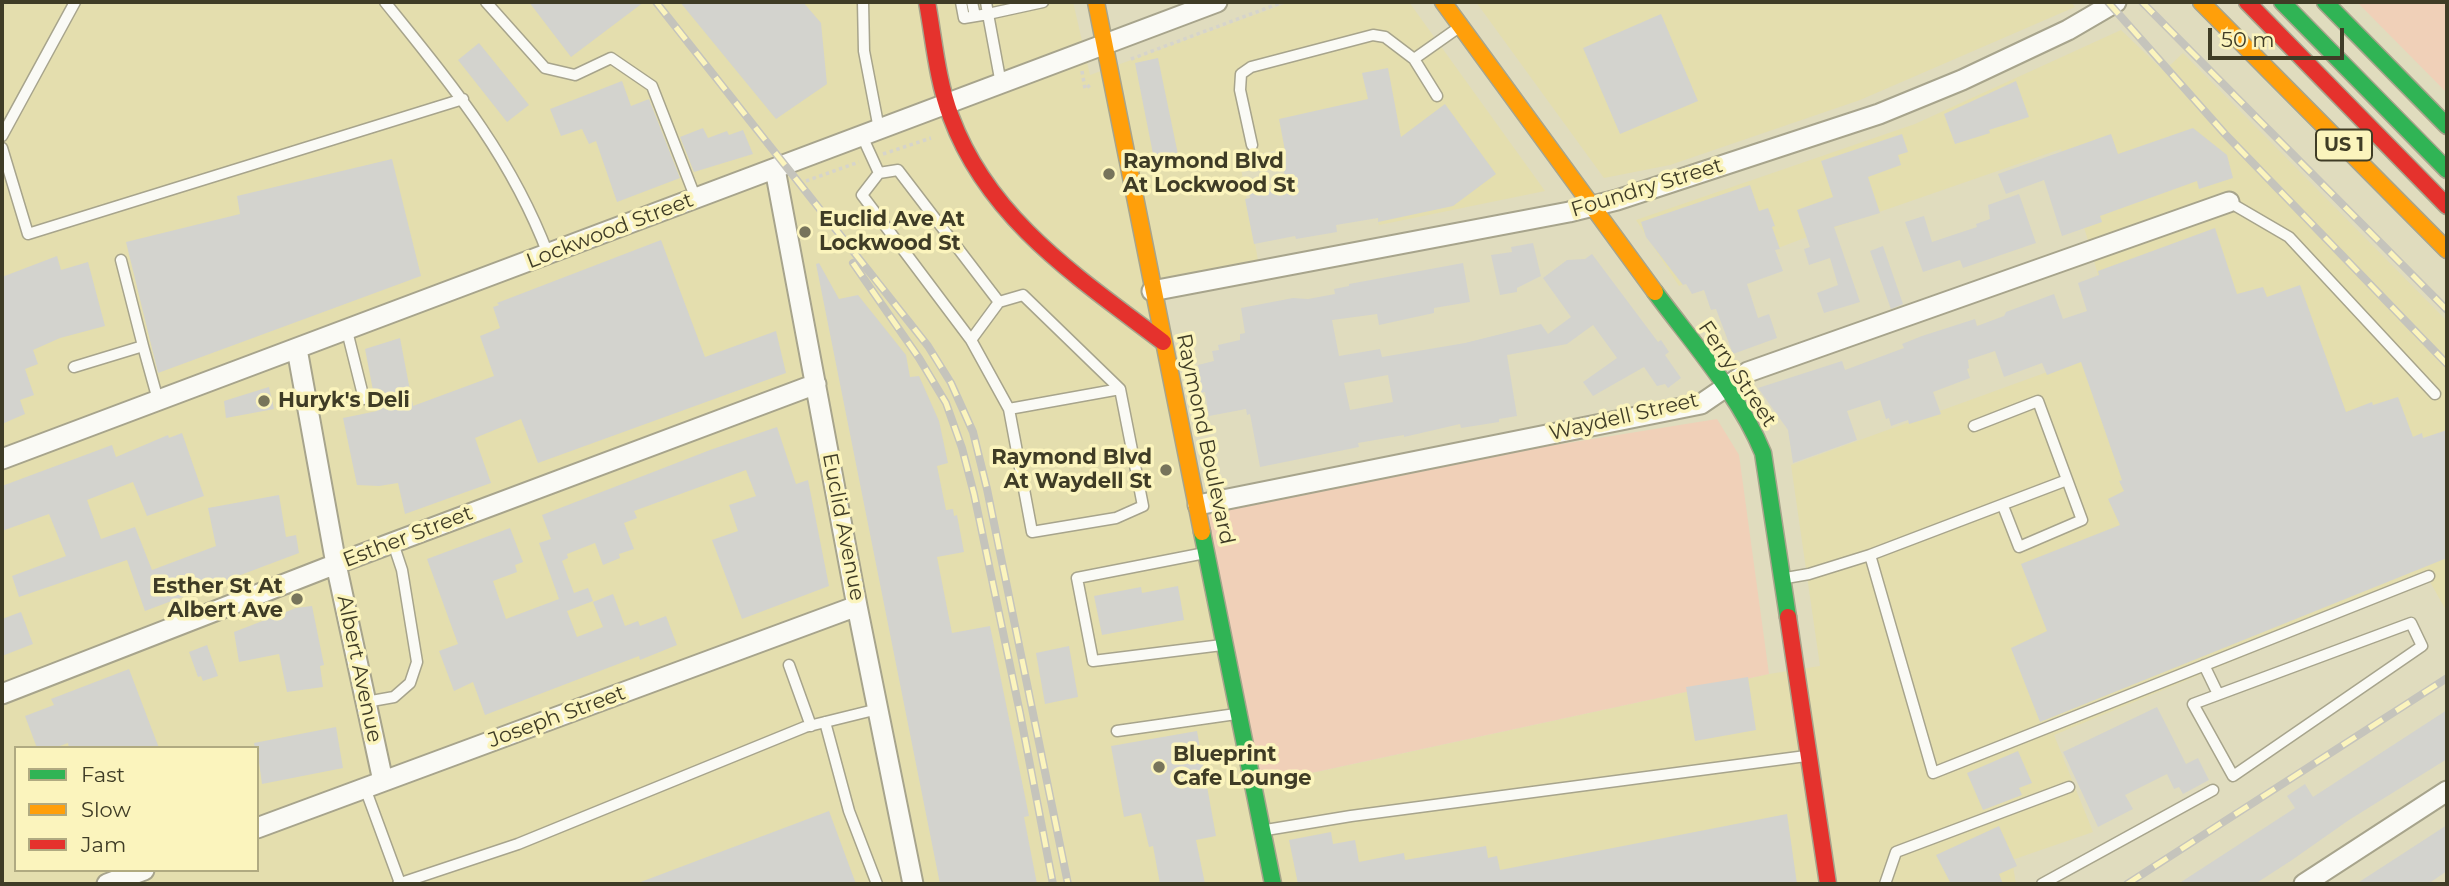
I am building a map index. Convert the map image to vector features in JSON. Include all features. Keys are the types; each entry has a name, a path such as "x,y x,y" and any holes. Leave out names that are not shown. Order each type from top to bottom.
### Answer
{"main road":[{"path":"927,2 947,105 977,172 1018,226 1063,267 1163,342"},
{"name":"Raymond Boulevard","path":"1096,2 1273,884"},
{"name":"Ferry Street","path":"1443,2 1725,387 1755,433 1763,453 1828,884"},
{"name":"US 1","path":"2203,2 2447,250"},
{"path":"2246,2 2447,206"},
{"path":"2281,2 2447,170"},
{"path":"2329,5 2447,105"},
{"path":"2329,5 2447,126"}],"street":[{"name":"Lockwood Street","path":"2,459 1217,2"},
{"name":"Foundry Street","path":"1153,290 1569,212 1617,200 1879,114 1962,80 2068,30 2116,2"},
{"name":"Euclid Avenue","path":"775,169 913,884"},
{"name":"Waydell Street","path":"1198,505 1701,404 1748,372 2229,202"},
{"name":"Albert Avenue","path":"297,349 336,564 383,781"},
{"name":"Esther Street","path":"2,694 336,564 816,384"},
{"name":"Joseph Street","path":"259,827 858,606"},
{"path":"2304,884 2447,790"},
{"path":"107,884 140,872"}],"lane":[{"path":"2,136 75,2"},
{"path":"385,2 463,99 511,171 548,254"},
{"path":"486,2 545,68 575,75 611,58 652,86 696,199"},
{"path":"863,2 871,132 879,173"},
{"path":"961,2 964,18 988,14 1003,6 1043,2"},
{"path":"972,2 975,16"},
{"path":"986,2 1001,84"},
{"path":"1414,59 1462,25"},
{"path":"1251,145 1240,90 1241,75 1251,67 1373,35 1384,37 1414,59 1437,96"},
{"path":"2,148 28,234 463,99"},
{"path":"971,340 999,302 1023,295 1120,388 1143,506 1116,518 1032,532 1009,409 971,340 862,195 879,173 898,170 999,302"},
{"path":"2229,202 2289,237 2435,394"},
{"path":"121,260 158,400"},
{"path":"346,331 363,399"},
{"path":"74,367 143,346"},
{"path":"1009,409 1120,388"},
{"path":"1974,426 2038,401 2082,520 2019,547 2004,506"},
{"path":"1782,579 1809,574 1870,555 2067,480"},
{"path":"366,702 394,697 410,683 417,662 402,570 393,543"},
{"path":"1207,552 1077,578 1090,649 1093,661 1226,644"},
{"path":"1870,555 1933,773 2429,576"},
{"path":"2411,623 2422,646 2233,776 2193,704 2218,694 2411,623"},
{"path":"789,665 811,726"},
{"path":"2204,665 2218,694"},
{"path":"365,788 399,884 518,844 811,726 878,709"},
{"path":"1117,731 1240,714"},
{"path":"825,722 849,811 877,884"},
{"path":"1262,830 1810,755"},
{"path":"1885,884 1896,852 2069,787"},
{"path":"2042,884 2213,790"}],"path":[{"path":"1130,60 1283,2"}],"shaded area":[{"path":"2,2 1073,2 1090,75 1290,2 1409,2 1545,191 1379,225 1357,134 1239,158 1260,271 1158,292 1252,786 1769,674 1820,666 1791,465 2119,346 2061,149 1807,237 1679,286 1636,220 1915,124 2121,30 2164,71 2183,53 2447,321 2447,612 2429,580 2054,735 2093,832 2012,860 2016,884 2,884"},
{"path":"1476,2 2071,2 2075,7 1860,100 1670,165 1604,178"},
{"path":"2357,2 2447,2 2447,93"},
{"path":"1717,419 1739,455 1769,674 1251,786 1200,502"}],"building":[{"path":"529,2 644,2 571,57"},
{"path":"680,2 803,2 821,23 827,84 776,119"},
{"path":"1661,14 1698,101 1620,134 1583,48"},
{"path":"479,43 529,105 507,122 458,60"},
{"path":"1158,58 1180,164 1156,169 1135,63"},
{"path":"1388,68 1401,137 1445,104 1496,174 1453,206 1378,222 1378,218 1336,225 1337,232 1254,244 1245,199 1250,198 1249,191 1287,186 1281,157 1286,156 1279,119 1368,99 1362,73"},
{"path":"622,81 631,106 649,99 680,178 617,202 596,141 589,144 582,129 561,136 550,109"},
{"path":"2016,81 2029,117 1955,144 1944,114"},
{"path":"703,128 708,138 727,131 729,135 743,130 753,154 694,172 680,137"},
{"path":"2193,128 2227,155 2233,178 2199,189 2197,181 2100,216 2102,222 2062,236 2044,180 2006,194 1998,174 2111,134 2118,154"},
{"path":"1902,134 1908,152 1898,155 1901,165 1868,177 1880,213 1834,227 1860,302 1824,313 1817,293 1838,285 1830,258 1809,265 1804,249 1810,247 1797,210 1833,197 1821,161"},
{"path":"392,159 421,276 158,373 126,242 240,214 237,196"},
{"path":"1750,185 1759,211 1768,208 1775,226 1772,227 1780,249 1775,250 1783,271 1747,284 1758,318 1769,314 1777,338 1733,354 1716,309 1711,310 1704,290 1692,294 1686,284 1683,285 1646,237 1641,222"},
{"path":"2019,194 2036,243 1963,268 1960,260 1923,272 1905,222 1924,216 1932,242 1977,227 1976,224 1990,219 1988,205"},
{"path":"2215,228 2237,294 2263,287 2267,297 2300,285 2346,412 2372,402 2373,405 2398,397 2413,437 2422,433 2423,438 2447,430 2447,558 2040,722 2011,648 2047,631 2021,564 2120,525 2108,499 2124,491 2081,362 2047,375 2042,363 2004,377 1995,351 1968,360 1970,378 1933,392 1941,414 1909,424 1908,420 1891,426 1880,400 1847,411 1857,440 1793,463 1788,430 1758,388 1842,361 1845,370 1904,348 1902,344 1922,336 1975,319 1977,326 2054,294 2063,319 2087,311 2078,283 2099,275 2098,271"},
{"path":"661,240 705,357 776,331 786,373 538,463 521,419 475,438 491,483 405,514 398,483 357,485 343,418 377,411 365,349 400,338 413,406 494,376 480,336 500,328 493,307 499,305 497,303"},
{"path":"1533,243 1541,276 1517,288 1517,292 1500,295 1491,255 1512,252 1511,247"},
{"path":"1883,246 1903,304 1891,309 1870,251"},
{"path":"1592,254 1658,342 1661,340 1669,352 1665,355 1681,378 1668,388 1665,384 1657,386 1644,367 1593,396 1583,382 1617,358 1593,325 1567,344 1507,355 1517,416 1499,419 1499,422 1461,428 1460,424 1404,437 1358,443 1359,447 1260,467 1250,414 1247,415 1246,409 1209,416 1205,392 1200,393 1196,370 1199,370 1198,365 1214,361 1212,351 1219,350 1218,345 1240,340 1240,334 1245,333 1241,308 1293,298 1308,299 1335,294 1334,289 1349,284 1463,263 1470,302 1434,308 1434,313 1379,325 1377,314 1332,320 1339,356 1380,349 1382,357 1465,343 1541,324 1548,334 1571,317 1543,278 1567,260 1585,259","holes":["1388,375 1393,402 1350,410 1344,383"]},
{"path":"57,256 61,270 88,262 105,326 60,338 33,350 38,364 25,369 34,395 20,400 25,414 2,424 2,277"},
{"path":"819,263 839,299 858,295 906,355 910,377 919,376 939,421 948,463 937,466 946,510 953,509 954,516 957,515 964,552 937,557 952,633 990,626 1029,816 1024,817 1037,884 940,884 816,264"},
{"path":"269,387 274,409 226,418 224,401"},
{"path":"777,427 796,484 808,480 829,586 742,619 712,540 738,531 729,505 756,496 746,470 634,511 637,518 624,523 634,549 619,554 620,558 603,565 595,543 567,554 568,558 562,561 574,593 588,588 593,601 567,611 577,637 603,627 593,602 613,594 625,626 638,621 640,626 666,616 677,645 640,660 639,656 485,715 473,682 454,691 439,651 458,644 427,559 510,528 523,562 515,565 517,572 493,581 506,619 559,599 539,543 551,539 542,515"},
{"path":"182,433 204,496 147,516 133,482 87,500 101,539 135,527 152,570 216,546 208,508 279,495 286,537 296,535 299,553 145,611 127,560 19,597 12,576 66,556 49,514 2,531 2,486 112,445 116,457 168,435 169,438"},
{"path":"1178,586 1184,620 1102,635 1094,596 1141,587 1142,593"},
{"path":"312,606 324,665 320,666 323,687 287,692 279,654 239,662 234,632 296,608"},
{"path":"21,612 33,644 2,656 2,619"},
{"path":"207,645 218,676 203,681 201,676 198,677 189,652"},
{"path":"1069,646 1078,697 1045,704 1036,653"},
{"path":"129,669 158,746 69,746 68,743 60,746 36,746 25,716 54,705 51,699"},
{"path":"1748,677 1756,730 1695,741 1686,687"},
{"path":"2157,707 2186,764 2198,758 2209,780 2183,794 2179,787 2174,789 2167,774 2125,795 2133,809 2098,827 2063,752"},
{"path":"2447,710 2447,759 2349,820 2255,884 2178,884 2295,808 2287,796 2305,784 2313,797"},
{"path":"336,727 343,768 262,784 259,746 255,746 254,743"},
{"path":"1197,731 1216,836 1196,840 1205,884 1160,884 1153,846 1149,847 1141,813 1124,817 1111,746"},
{"path":"2018,751 2032,783 2019,788 2022,795 1983,810 1967,773"},
{"path":"829,811 856,884 638,883"},
{"path":"1787,814 1797,884 1298,884 1289,840 1331,832 1333,844 1355,840 1359,862 1404,853 1405,860 1486,846 1488,858 1497,856 1500,870"},
{"path":"2447,825 2447,871 2428,884 2356,884"},
{"path":"1999,826 2017,866 1999,874 2003,884 1951,884 1936,855"}],"railway":[{"path":"656,2 928,346 951,383 973,432 987,489 1068,884"},
{"path":"2108,2 2225,134 2447,364"},
{"path":"2142,2 2447,310"},
{"path":"853,263 919,358 946,403 962,448 1020,713 1053,884"},
{"path":"2127,884 2447,678"}],"traffic: fast":[{"path":"2282,2 2447,170"},
{"path":"2325,2 2447,126"},
{"path":"1655,292 1728,390 1763,453 1788,617"},
{"path":"1202,532 1273,884"}],"traffic: slow":[{"path":"1096,2 1202,532"},
{"path":"1443,2 1655,292"},
{"path":"2201,2 2447,250"}],"traffic: jam":[{"path":"927,2 946,103 968,154 988,187 1013,217 1069,270 1163,342"},
{"path":"2247,2 2447,206"},
{"path":"1788,617 1828,884"}],"place":[{"name":"Raymond Blvd At Lockwood St","path":"1109,174"},
{"name":"Euclid Ave At Lockwood St","path":"805,232"},
{"name":"Huryk's Deli","path":"264,401"},
{"name":"Raymond Blvd At Waydell St","path":"1166,470"},
{"name":"Esther St At Albert Ave","path":"297,599"},
{"name":"Blueprint Cafe Lounge","path":"1159,767"}]}
